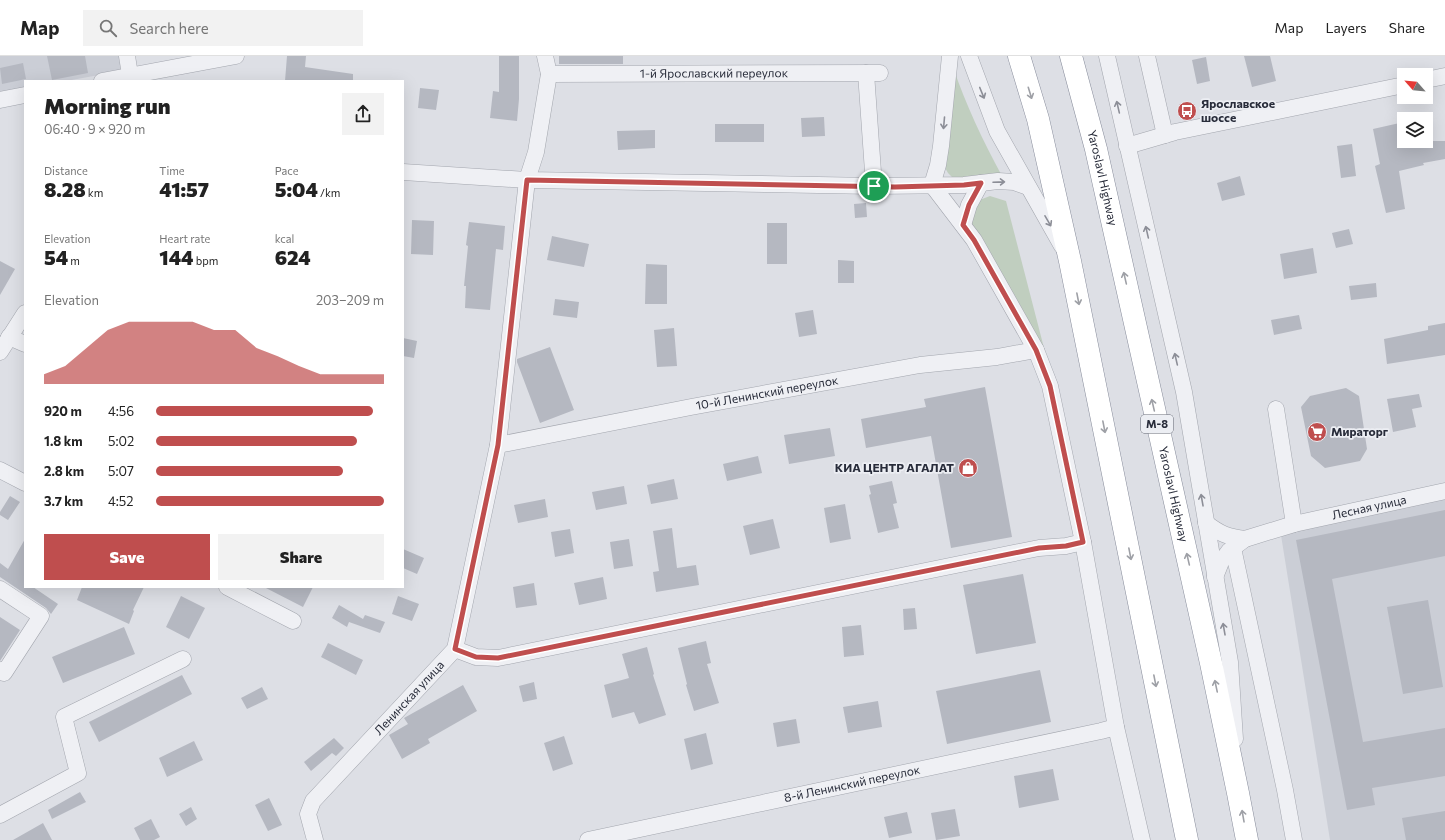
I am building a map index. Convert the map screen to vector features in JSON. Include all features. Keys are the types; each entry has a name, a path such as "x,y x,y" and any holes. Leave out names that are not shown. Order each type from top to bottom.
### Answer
{"highway":[{"path":"1019,56 1038,119 1070,261 1187,840"},
{"name":"Yaroslavl Highway","path":"1071,56 1096,149 1238,793 1247,840"}],"street":[{"path":"126,56 131,78"},
{"path":"112,80 131,78 236,56"},
{"path":"545,56 549,74 536,152 527,180 498,445 455,649 476,657 498,658 1039,548 1066,546 1083,542"},
{"path":"932,185 938,165 941,146 950,56"},
{"path":"969,56 997,131 1070,261"},
{"path":"1107,56 1184,392 1230,662 1238,793"},
{"path":"1148,56 1165,135"},
{"name":"1-й Ярославский переулок","path":"549,74 873,73 874,186"},
{"path":"1433,79 1445,76"},
{"path":"1127,146 1175,132 1397,86"},
{"path":"0,100 24,95"},
{"path":"404,172 527,180 874,186 964,185 998,181 1014,182 1028,187"},
{"path":"963,225 969,205 981,183"},
{"path":"932,185 974,240 1036,350 1050,386 1083,542 1116,727 1142,840"},
{"path":"0,352 24,314"},
{"path":"9,337 24,344"},
{"name":"10-й Ленинский переулок","path":"498,445 698,405 912,367 997,357 1036,350"},
{"path":"1276,409 1294,524"},
{"path":"0,470 24,482"},
{"name":"Лесная улица","path":"1239,543 1294,524 1445,491"},
{"path":"1206,523 1217,532 1230,537 1239,543 1294,840"},
{"path":"1215,577 1221,562 1229,551 1239,543"},
{"path":"229,588 293,621"},
{"path":"0,589 41,616 4,673 0,670"},
{"name":"Ленинская улица","path":"315,840 308,814 313,801 455,649"},
{"path":"0,815 78,773 64,717 183,659"},
{"name":"8-й Ленинский переулок","path":"588,840 1116,727"}],"shaded area":[{"path":"0,56 119,56 121,71 72,80 24,80 24,88 0,93"},
{"path":"1445,497 1445,840 1330,840 1280,529"}],"green space":[{"path":"953,67 975,123 1002,176 954,179 944,166"},
{"path":"990,196 1006,201 1044,348 1016,298 971,224 977,201"}],"building":[{"path":"47,56 85,56 88,73 52,80"},
{"path":"287,56 306,56 305,67 353,74 353,80 285,80"},
{"path":"499,56 519,56 519,99 517,121 490,118 493,91 499,92"},
{"path":"559,56 623,56 623,64 559,64"},
{"path":"1244,56 1270,56 1276,81 1252,87"},
{"path":"1206,57 1210,81 1197,84 1192,60"},
{"path":"23,63 26,79 2,84 0,68"},
{"path":"420,88 439,90 436,110 418,108"},
{"path":"824,117 825,136 802,137 801,118"},
{"path":"715,124 764,124 764,142 715,142"},
{"path":"1397,124 1397,148 1433,148 1433,141 1445,141 1445,159 1423,163 1424,165 1399,171 1405,209 1386,213 1375,166 1380,164 1373,129"},
{"path":"655,130 655,148 618,150 617,131"},
{"path":"1352,144 1356,176 1341,178 1337,146"},
{"path":"1240,176 1245,195 1222,201 1217,183"},
{"path":"866,203 867,217 855,218 854,204"},
{"path":"412,220 434,221 433,255 411,254"},
{"path":"469,222 505,226 503,250 496,249 490,310 465,308 466,286 464,286"},
{"path":"767,223 787,223 787,264 767,264"},
{"path":"1349,229 1353,244 1336,248 1332,233"},
{"path":"552,236 589,244 584,267 547,260"},
{"path":"1313,248 1317,273 1284,279 1280,254"},
{"path":"838,260 854,261 854,283 838,283"},
{"path":"0,261 15,269 0,295"},
{"path":"646,264 667,265 667,304 645,304"},
{"path":"1376,283 1377,297 1351,300 1349,286"},
{"path":"555,299 579,302 577,318 553,315"},
{"path":"813,310 817,334 799,337 795,313"},
{"path":"1299,315 1302,329 1274,335 1271,320"},
{"path":"1445,323 1445,355 1387,364 1384,339 1428,330 1428,326"},
{"path":"674,328 677,366 657,367 654,330"},
{"path":"404,338 417,341 414,358 404,356"},
{"path":"550,347 574,410 540,423 517,359"},
{"name":"КИА ЦЕНТР АГАЛАТ","path":"985,387 1012,537 951,548 931,436 866,448 861,419 926,407 924,399"},
{"path":"1346,388 1359,396 1367,449 1360,461 1325,468 1311,456 1301,407 1310,396"},
{"path":"1419,394 1422,407 1412,409 1416,427 1393,432 1387,399"},
{"path":"830,428 835,456 789,464 784,435"},
{"path":"758,456 762,473 727,481 723,464"},
{"path":"674,479 678,499 651,504 647,485"},
{"path":"892,481 897,503 893,504 899,528 878,533 869,495 871,494 869,486"},
{"path":"624,486 627,504 596,510 592,492"},
{"path":"10,496 20,502 8,520 0,515 0,512"},
{"path":"545,499 548,517 518,523 514,505"},
{"path":"845,504 851,539 830,543 824,508"},
{"path":"1445,510 1445,556 1332,579 1363,742 1445,728 1445,776 1372,788 1375,805 1347,810 1296,540"},
{"path":"773,519 780,548 750,555 743,526"},
{"path":"672,528 677,568 696,565 699,585 656,592 653,572 659,571 653,531"},
{"path":"570,529 574,553 555,557 551,532"},
{"path":"629,539 633,566 614,569 610,542"},
{"path":"24,541 24,588 34,588 58,604 51,614 46,608 0,577 0,563 8,569"},
{"path":"404,549 424,558 417,574 404,568"},
{"path":"1023,574 1036,643 976,654 963,585"},
{"path":"603,577 607,599 579,605 574,583"},
{"path":"534,583 537,605 516,608 513,587"},
{"path":"82,588 144,588 133,610 134,611 129,624 77,600"},
{"path":"266,588 312,588 303,607"},
{"path":"181,596 205,608 189,639 166,627"},
{"path":"398,596 419,604 412,621 392,614"},
{"path":"1428,600 1443,687 1403,694 1387,607"},
{"path":"339,605 363,619 365,615 385,622 380,633 349,622 347,627 332,618"},
{"path":"915,608 917,629 904,630 903,609"},
{"path":"0,617 20,630 0,661"},
{"path":"861,625 864,655 844,657 842,627"},
{"path":"124,627 135,654 63,683 52,657"},
{"path":"706,641 711,663 707,664 719,703 694,711 686,685 678,648"},
{"path":"328,643 363,660 356,675 321,657"},
{"path":"647,647 653,675 666,715 639,724 634,712 612,718 604,685 629,678 622,654"},
{"path":"1040,670 1051,722 947,744 936,691"},
{"path":"182,675 192,694 99,742 89,722"},
{"path":"534,682 537,699 523,702 519,686"},
{"path":"463,685 477,711 428,739 430,743 402,759 389,735 408,724 404,718"},
{"path":"262,687 268,699 247,709 241,698"},
{"path":"878,701 882,727 848,733 843,707"},
{"path":"796,719 800,743 777,747 773,723"},
{"path":"706,733 713,764 691,770 684,739"},
{"path":"564,736 573,764 553,771 544,743"},
{"path":"334,738 344,748 336,756 332,753 311,771 304,762"},
{"path":"194,741 203,760 167,777 159,758"},
{"path":"1053,769 1059,800 1019,808 1014,776"},
{"path":"80,792 86,802 52,819 48,810"},
{"path":"269,798 282,825 268,831 255,805"},
{"path":"191,807 197,819 186,826 179,814"},
{"path":"955,809 960,836 936,840 931,813"},
{"path":"1445,811 1445,840 1406,840 1402,818"},
{"path":"907,812 912,833 889,838 884,817"},
{"path":"151,819 160,837 154,840 140,840 134,828"},
{"path":"43,823 52,840 13,840"}],"place":[{"name":"Ярославское шоссе","path":"1187,111"},
{"name":"Мираторг","path":"1317,432"},
{"name":"КИА ЦЕНТР АГАЛАТ","path":"968,468"}],"route":[{"path":"527,180 874,186 895,187 964,185 981,183 969,205 963,225 974,240 1036,350 1050,386 1083,542 1066,546 1039,548 498,658 476,657 455,649 498,445 527,180"}]}
